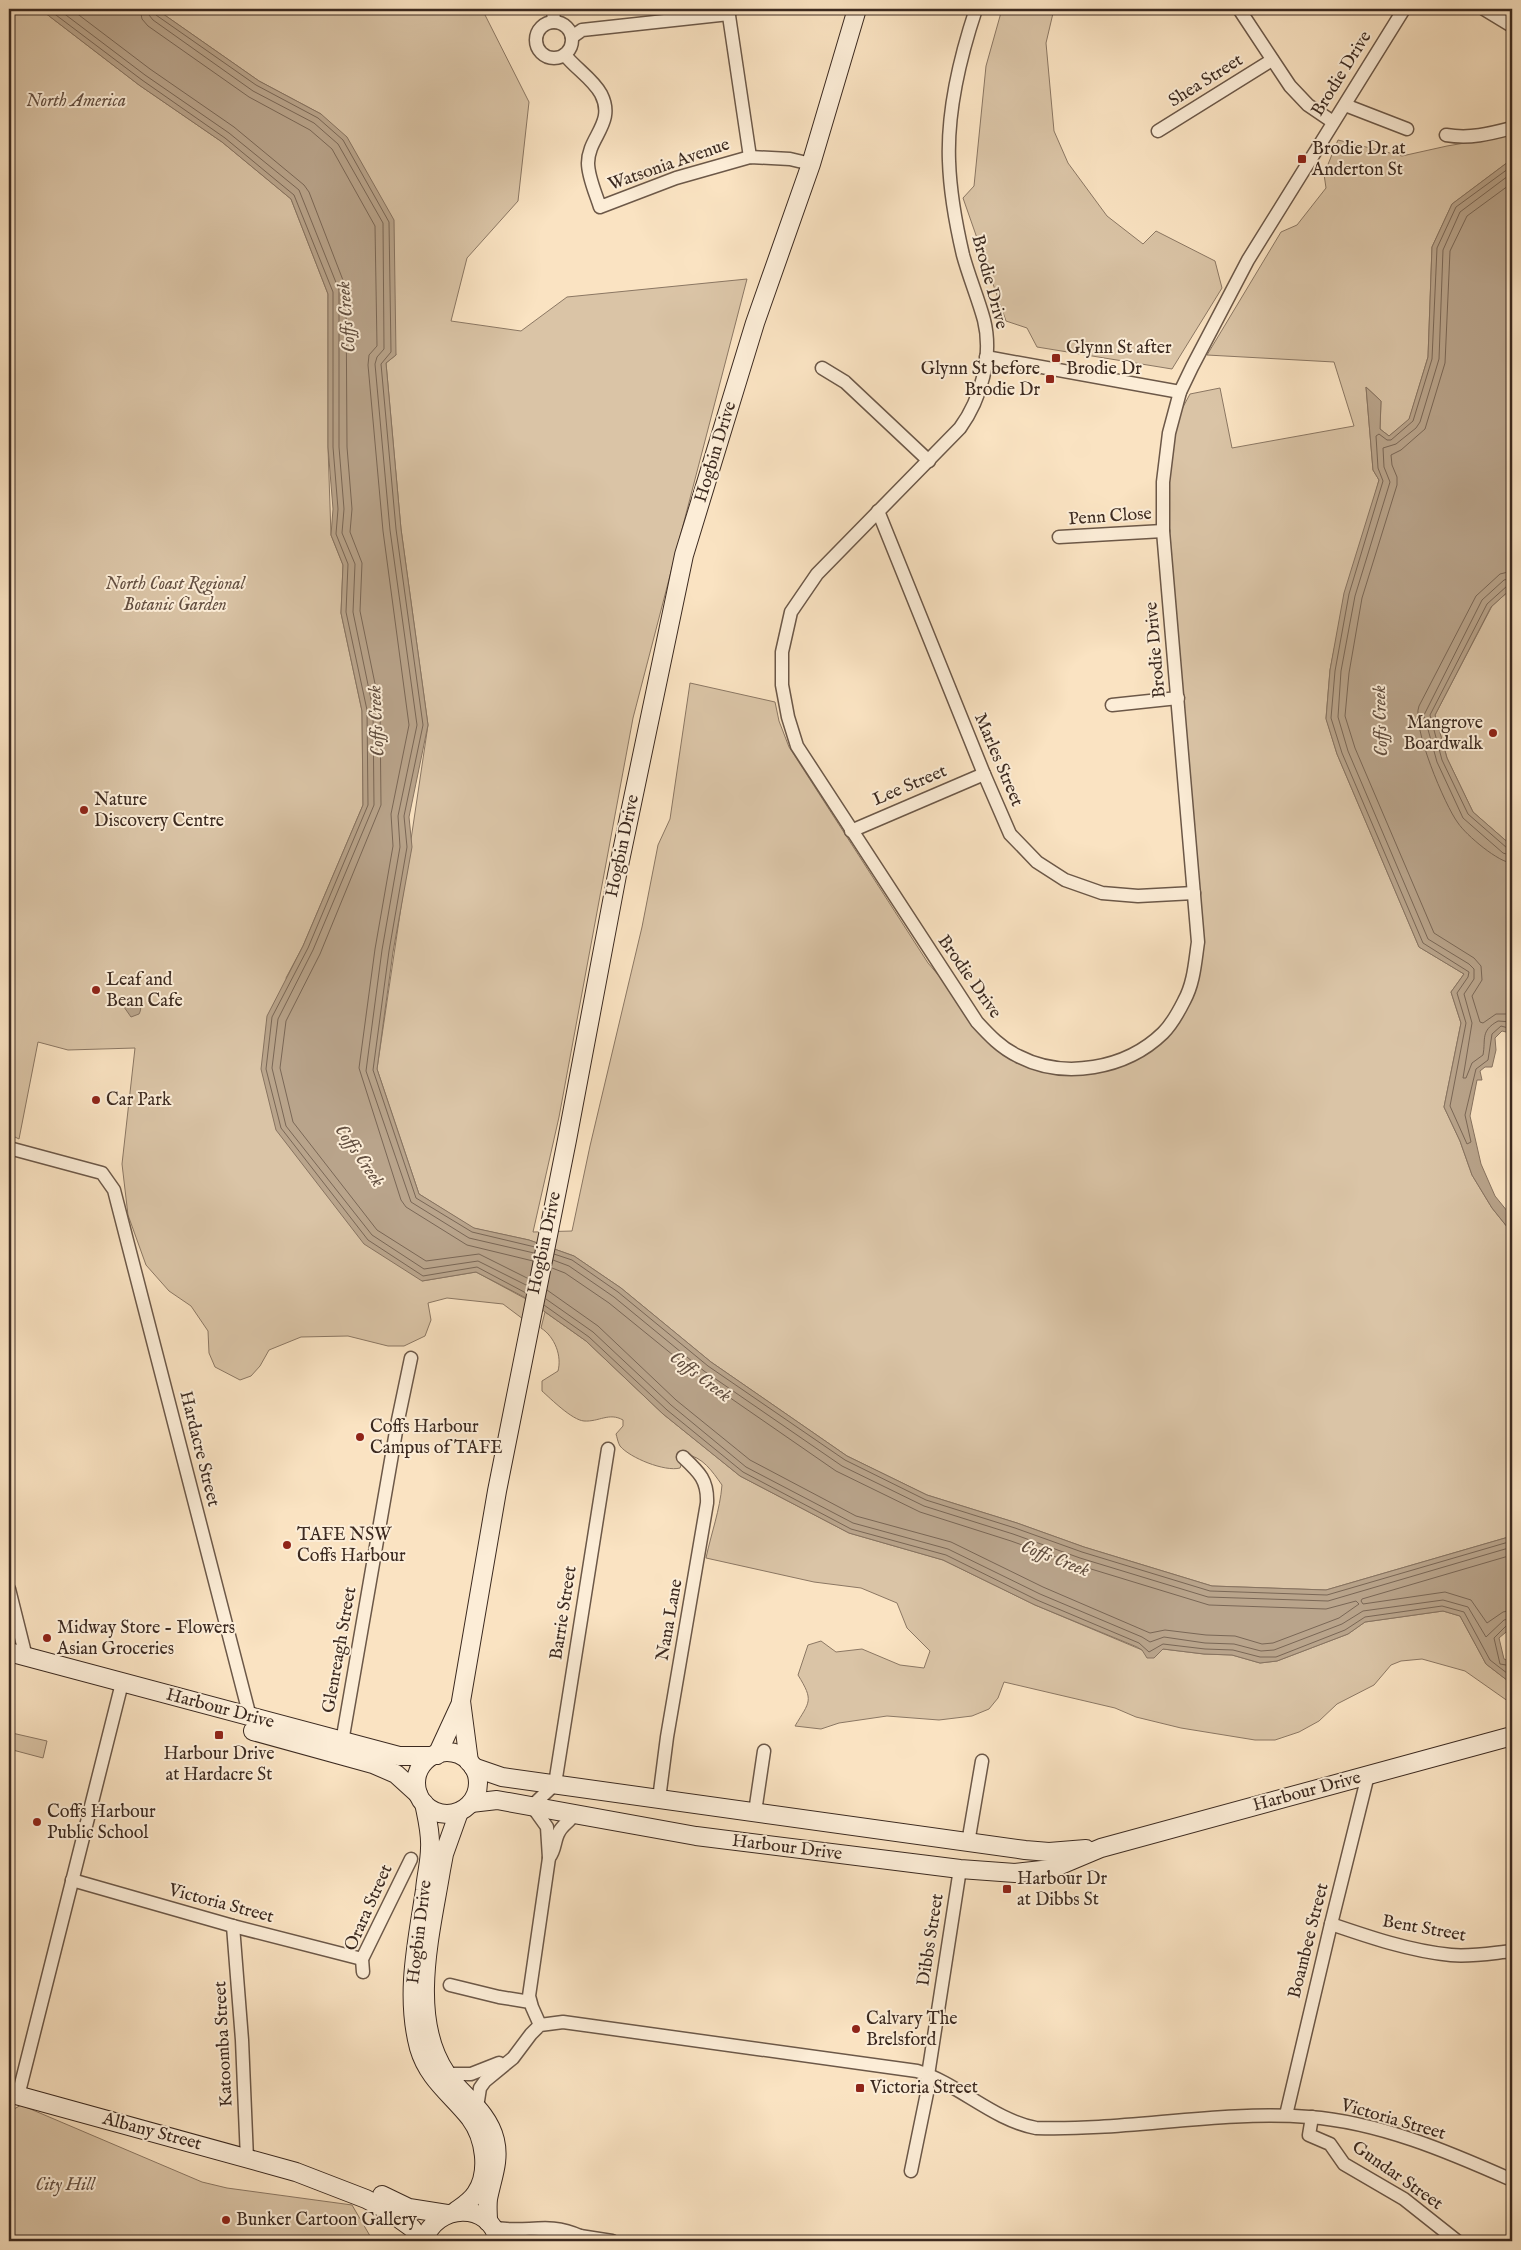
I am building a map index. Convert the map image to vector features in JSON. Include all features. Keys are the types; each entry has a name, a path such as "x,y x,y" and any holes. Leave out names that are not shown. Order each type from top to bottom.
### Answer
{"street":[{"path":"553,9 554,22"},
{"name":"Hogbin Drive","path":"435,1755 461,1701 497,1491 526,1338 567,1140 617,875 684,555 755,323 811,164 857,9"},
{"name":"Brodie Drive","path":"976,9 952,105 949,161 954,210 963,256 987,336 986,357 979,391 968,417 818,574 791,612 782,652 782,684 796,746 977,1022 1004,1048 1020,1057 1048,1066 1070,1069 1101,1066 1135,1054 1164,1032 1185,1000 1194,972 1198,942 1163,531 1165,456 1180,392 1248,260 1332,122 1345,105 1404,9"},
{"path":"1239,9 1272,60 1296,92 1308,105 1332,122"},
{"path":"1484,9 1512,26"},
{"path":"572,36 582,30 728,12"},
{"name":"Watsonia Avenue","path":"728,12 750,156"},
{"path":"554,22 566,26 572,36 571,47 565,54 550,58 545,56 538,48 537,33 544,25 554,22"},
{"name":"Watsonia Avenue","path":"565,54 595,86 605,105 606,117 592,147 587,164 600,207 676,178 750,156 790,159 811,164"},
{"name":"Shea Street","path":"1158,131 1272,60"},
{"path":"1345,105 1406,129"},
{"path":"1446,135 1462,138 1479,137 1512,128"},
{"path":"986,357 1180,392"},
{"path":"822,368 845,382 928,461"},
{"name":"Marles Street","path":"878,511 1010,834 1037,862 1065,880 1102,893 1138,896 1194,893"},
{"name":"Penn Close","path":"1059,538 1163,531"},
{"path":"1112,705 1178,698"},
{"name":"Lee Street","path":"851,831 984,774"},
{"name":"Hardacre Street","path":"9,1148 102,1173 114,1190 250,1717"},
{"name":"Glenreagh Street","path":"342,1742 398,1420 411,1358"},
{"name":"Barrie Street","path":"555,1784 608,1448"},
{"name":"Nana Lane","path":"659,1798 667,1737 707,1503 708,1488 699,1473 683,1456"},
{"path":"9,1589 26,1657"},
{"name":"Harbour Drive","path":"9,1652 373,1764 396,1774 421,1799"},
{"name":"Harbour Drive","path":"9,1664 250,1717 400,1756 435,1755"},
{"path":"13,2095 72,1880 121,1688"},
{"name":"Hogbin Drive","path":"461,1701 471,1764"},
{"name":"Harbour Drive","path":"465,1807 497,1800 696,1836 960,1869 1015,1873 1051,1869 1101,1848 1512,1736"},
{"path":"755,1812 764,1751"},
{"path":"454,1753 471,1764 478,1785 465,1807 450,1814 440,1813 431,1810 421,1799 417,1777 426,1762 435,1755 454,1753"},
{"path":"968,1843 982,1761"},
{"name":"Harbour Drive","path":"471,1764 502,1777 968,1843 1049,1852 1101,1848"},
{"name":"Boambee Street","path":"1286,2115 1368,1775"},
{"path":"477,2107 480,2088 485,2081 513,2058 530,2034 540,2025 530,2002 550,1858 547,1828 532,1806 555,1784"},
{"name":"Hogbin Drive","path":"421,1799 428,1823 430,1852 413,1967 413,2015 421,2054 427,2068 443,2090 471,2119 478,2131 484,2154 482,2180 476,2193 452,2213 431,2226 423,2241"},
{"name":"Hogbin Drive","path":"465,1807 442,1862 426,1973 426,2009 431,2042 447,2074 477,2107 489,2125 497,2150 495,2176 488,2200 493,2230"},
{"path":"550,1858 554,1852 557,1834 562,1826 571,1821 574,1814"},
{"name":"Orara Street","path":"363,1972 362,1959 411,1859"},
{"name":"Dibbs Street","path":"911,2171 927,2093 928,2074 960,1869"},
{"name":"Victoria Street","path":"72,1880 233,1926 362,1959"},
{"name":"Bent Street","path":"1331,1924 1374,1939 1451,1955 1477,1955 1512,1951"},
{"name":"Katoomba Street","path":"233,1926 242,2040 247,2159"},
{"path":"450,1985 499,1998 530,2002"},
{"name":"Victoria Street","path":"540,2025 563,2022 928,2074 1018,2123 1036,2128 1286,2115 1312,2117 1374,2129 1412,2141 1512,2180"},
{"path":"447,2074 470,2074 513,2058"},
{"name":"Albany Street","path":"13,2095 296,2172 366,2199 387,2210 412,2228 423,2241"},
{"name":"Gundar Street","path":"1312,2117 1309,2135 1330,2144 1344,2164 1404,2199 1458,2241"},
{"name":"Albany Street","path":"296,2172 318,2173 366,2187 409,2208 452,2213 473,2213 493,2230"},
{"path":"493,2230 557,2228 580,2236 612,2241"},
{"path":"529,2241 580,2236"}],"green space":[{"name":"North Coast Regional Botanic Garden","path":"9,9 40,9 139,85 222,142 291,199 328,294 328,447 331,535 343,565 341,613 362,711 363,805 303,946 286,978 422,1281 476,1272 526,1299 523,1319 503,1304 447,1298 428,1303 431,1320 425,1336 404,1346 388,1346 348,1336 301,1337 269,1350 260,1366 251,1376 240,1380 215,1367 209,1353 208,1331 191,1306 169,1291 146,1265 128,1215 122,1164 135,1048 68,1050 38,1042 19,1139 9,1134"},
{"path":"156,9 482,9 529,102 518,201 467,258 451,321 521,331 567,297 747,279 633,718 559,1117 533,1232 572,1231 590,1146 642,927 658,845 670,819 690,683 775,702 779,721 789,747 928,963 993,1039 1048,1066 1101,1066 1164,1032 1194,972 1163,531 1169,433 1190,394 1220,388 1232,448 1354,426 1334,362 1207,355 1281,232 1297,225 1326,188 1324,174 1338,140 1402,156 1512,135 1512,159 1452,204 1432,247 1428,357 1409,420 1389,436 1380,429 1381,401 1366,387 1373,470 1379,480 1335,645 1330,670 1326,718 1337,754 1419,947 1464,974 1451,992 1461,1023 1444,1107 1460,1141 1472,1175 1492,1208 1512,1233 1512,1536 1326,1590 1212,1586 1084,1547 1017,1523 927,1495 847,1456 711,1362 621,1288 574,1256 529,1240 473,1228 419,1194 377,1069 428,725 401,529 386,363 396,355 321,114 259,81"},
{"path":"1002,9 1054,9 1046,43 1054,131 1068,163 1107,216 1143,244 1156,231 1215,261 1222,288 1172,369 1037,347 1027,328 1006,321 963,198 974,186 986,66"},
{"path":"1512,588 1512,846 1473,812 1447,758 1435,715 1492,606"},
{"path":"545,1312 586,1341 663,1414 740,1476 849,1533 943,1560 1035,1605 1142,1650 1156,1654 1163,1649 1232,1655 1260,1663 1277,1661 1348,1634 1365,1622 1443,1611 1460,1616 1486,1664 1512,1684 1512,1704 1465,1671 1422,1659 1401,1661 1391,1665 1374,1685 1337,1704 1319,1721 1299,1732 1275,1740 1255,1740 1181,1728 1136,1717 1115,1708 1004,1682 998,1698 989,1709 972,1716 939,1720 887,1716 839,1723 821,1729 795,1726 808,1701 806,1690 798,1675 808,1645 821,1641 836,1652 862,1649 900,1665 924,1668 930,1651 907,1628 897,1603 861,1588 814,1582 706,1558 722,1485 702,1461 685,1454 680,1468 674,1469 657,1466 631,1455 620,1446 616,1434 623,1426 623,1420 608,1417 589,1421 579,1420 562,1409 542,1391 542,1381 558,1371 559,1365 558,1353 554,1342 541,1328"},
{"path":"12,1733 47,1741 43,1758 9,1749"},
{"name":"City Hill","path":"21,2105 202,2182 227,2188 352,2205 373,2241 9,2241 9,2112"}],"water":[{"name":"Coffs Creek","path":"40,9 156,9 259,81 321,114 347,137 394,220 396,355 386,363 401,529 428,725 409,817 412,847 393,952 377,1069 419,1194 474,1228 529,1240 574,1256 621,1288 711,1362 847,1456 927,1495 1017,1523 1084,1547 1212,1586 1326,1590 1512,1536 1512,1627 1499,1638 1504,1659 1512,1662 1512,1684 1486,1664 1460,1616 1443,1611 1365,1622 1348,1634 1277,1661 1260,1663 1232,1655 1163,1649 1154,1658 1147,1658 1142,1650 1137,1647 1035,1605 943,1560 849,1533 740,1476 663,1414 586,1341 524,1297 476,1272 422,1281 364,1244 276,1130 261,1069 267,1016 303,946 363,805 362,711 341,613 343,565 331,535 333,509 328,447 328,294 291,199 222,142 139,85"},
{"name":"Coffs Creek","path":"1512,159 1512,588 1491,607 1435,715 1447,758 1473,812 1512,846 1512,1037 1510,1033 1502,1031 1495,1038 1496,1050 1492,1067 1485,1067 1480,1071 1482,1080 1477,1080 1470,1116 1481,1164 1495,1196 1512,1217 1512,1233 1492,1208 1472,1175 1460,1141 1444,1107 1461,1023 1451,992 1464,974 1419,947 1337,754 1326,719 1330,670 1344,593 1379,480 1373,470 1366,387 1381,401 1380,429 1389,436 1409,419 1428,357 1432,247 1452,204"},
{"path":"122,996 128,1000 136,997 140,1006 139,1014 131,1017 124,1007 118,1004 117,1000"}],"place":[{"name":"Brodie Dr at Anderton St","path":"1302,159"},
{"name":"Glynn St after Brodie Dr","path":"1056,358"},
{"name":"Glynn St before Brodie Dr","path":"1050,379"},
{"name":"Mangrove Boardwalk","path":"1493,733"},
{"name":"Nature Discovery Centre","path":"84,810"},
{"name":"Leaf and Bean Cafe","path":"96,990"},
{"name":"Car Park","path":"96,1100"},
{"name":"Coffs Harbour Campus of TAFE","path":"360,1437"},
{"name":"TAFE NSW Coffs Harbour","path":"287,1545"},
{"name":"Midway Store - Flowers Asian Groceries","path":"47,1638"},
{"name":"Harbour Drive at Hardacre St","path":"219,1735"},
{"name":"Coffs Harbour Public School","path":"37,1822"},
{"name":"Harbour Dr at Dibbs St","path":"1007,1889"},
{"name":"Calvary The Brelsford","path":"856,2029"},
{"name":"Victoria Street","path":"860,2088"},
{"name":"Bunker Cartoon Gallery","path":"226,2220"}],"park label":[{"name":"North America","path":"76,101"}]}
